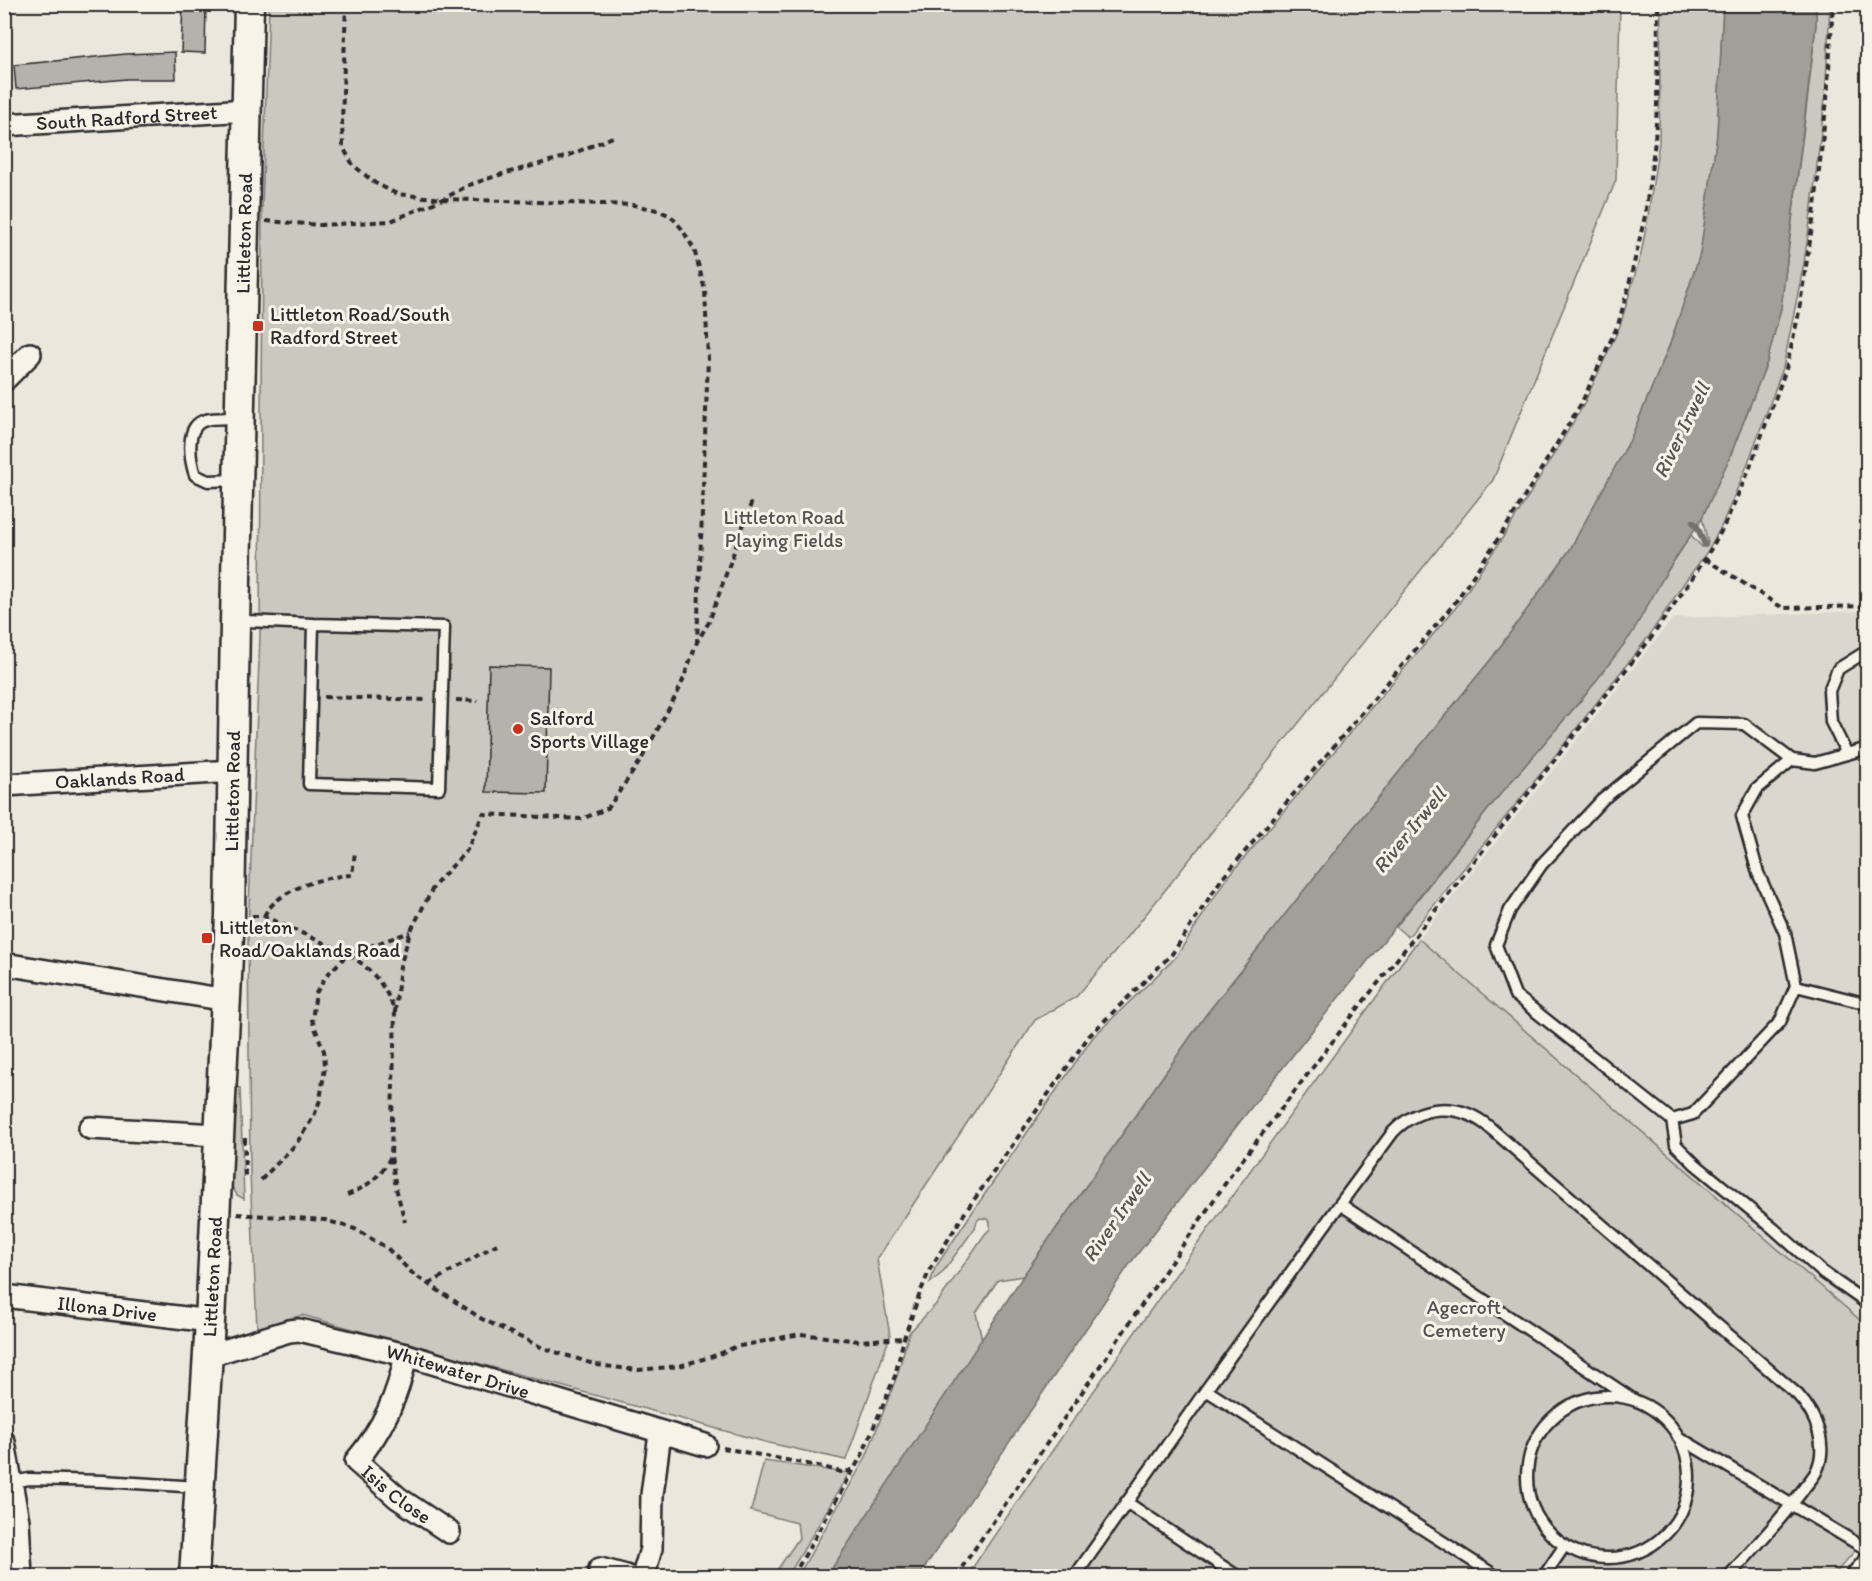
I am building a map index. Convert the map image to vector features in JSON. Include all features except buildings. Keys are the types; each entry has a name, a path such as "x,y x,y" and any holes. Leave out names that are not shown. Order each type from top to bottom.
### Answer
{"street":[{"name":"Littleton Road","path":"194,1576 216,1213 230,915 249,4"},
{"name":"South Radford Street","path":"4,125 248,110"},
{"path":"4,380 30,354"},
{"name":"Oaklands Road","path":"4,785 233,771"},
{"path":"4,964 227,1000"},
{"path":"90,1128 218,1135"},
{"name":"Illona Drive","path":"4,1296 210,1320"},
{"name":"Whitewater Drive","path":"207,1356 298,1330 406,1355 705,1445"},
{"name":"Isis Close","path":"406,1355 396,1395 388,1415 356,1461 398,1498 449,1532"},
{"path":"643,1576 651,1549 651,1495 660,1433"},
{"path":"4,1442 13,1482 22,1561 21,1576"},
{"path":"1857,1576 1868,1564"},
{"path":"600,1569 626,1576"}],"lane":[{"path":"238,480 208,481 195,475 190,451 195,429 200,422 240,418"},
{"path":"235,623 313,624 444,627 439,788 309,784 313,624"},
{"path":"1847,754 1831,722 1829,690 1838,669 1862,654"},
{"path":"1868,748 1815,763 1792,760 1744,724 1696,723 1602,800 1542,864 1510,910 1496,945 1515,995 1672,1120 1676,1145 1695,1164 1821,1271 1868,1305"},
{"path":"1672,1120 1693,1114 1780,1022 1796,986 1785,933 1758,873 1742,816 1757,789 1792,760"},
{"path":"1796,986 1868,1004"},
{"path":"1075,1576 1393,1131 1411,1117 1433,1109 1445,1109 1457,1110 1479,1119 1807,1405 1818,1428 1820,1442 1820,1457 1816,1472 1792,1505 1729,1576"},
{"path":"1340,1204 1659,1415 1670,1425 1678,1437 1688,1465 1687,1494 1679,1515 1666,1534 1640,1551 1625,1556 1594,1557 1565,1545 1541,1522 1528,1491 1528,1466 1535,1442 1544,1428 1569,1406 1601,1396 1634,1400"},
{"path":"1206,1390 1496,1576"},
{"path":"1678,1437 1868,1550"},
{"path":"13,1482 29,1479 200,1487"},
{"path":"1126,1502 1237,1576"},
{"path":"1544,1576 1565,1545"}],"path":[{"path":"346,4 343,147 352,165 375,183 397,194 443,199 634,205 671,216 694,249 705,290 708,359 697,642"},
{"path":"793,1576 856,1466 895,1376 904,1338 930,1269 964,1214 1089,1036 1172,954 1221,880 1454,604 1506,526 1581,404 1617,326 1645,216 1651,179 1657,104 1658,4"},
{"path":"956,1576 1233,1172 1352,1016 1651,638 1705,559 1723,528 1744,480 1786,369 1798,317 1814,215 1827,99 1833,4"},
{"path":"245,219 320,225 391,220 443,199 469,185 565,157 615,136"},
{"path":"405,1222 391,1156 395,1012 400,967 410,932 434,886 467,850 483,814 582,819 608,808 641,760 680,688 697,642 709,622 752,501"},
{"path":"1705,559 1783,608 1868,606"},
{"path":"311,697 478,701"},
{"path":"264,916 272,904 301,887 335,876 352,874 355,852"},
{"path":"230,915 264,916 348,954 376,977 390,998 395,1012"},
{"path":"261,1180 296,1144 314,1116 325,1067 324,1051 312,1020 316,993 327,975 348,954 410,932"},
{"path":"347,1195 361,1190 372,1182 391,1156"},
{"path":"216,1213 325,1220 355,1229 387,1248 413,1274 482,1320 510,1334 576,1360 617,1369 638,1370 679,1366 735,1347 800,1334 859,1341 904,1338"},
{"path":"429,1284 497,1244"},
{"path":"705,1445 841,1472 849,1471 856,1466"}],"shaded area":[{"path":"1867,611 1867,1326 1419,939 1673,618"}],"green space":[{"name":"Littleton Road Playing Fields","path":"269,5 1620,5 1616,180 1493,480 1126,939 1076,997 1035,1020 877,1259 890,1336 846,1460 769,1443 302,1315 257,1328 250,1173 248,931 260,636 262,208"},
{"path":"1661,5 1723,5 1717,135 1700,254 1670,344 1630,440 1569,551 1492,658 1346,837 1205,1016 1023,1276 998,1280 976,1313 982,1340 827,1576 798,1576 866,1457 897,1376 909,1333 938,1302 990,1229 988,1219 980,1218 942,1273 930,1283 935,1268 969,1217 1093,1037 1176,957 1224,882 1457,606 1509,528 1583,406 1620,326 1641,254 1659,143"},
{"path":"1816,5 1830,5 1825,99 1804,263 1783,368 1746,468 1721,527 1707,552 1649,636 1408,937 1396,927 1498,797 1587,693 1691,535 1702,547 1708,543 1702,518 1729,459 1767,362 1781,308 1808,95"},
{"name":"Agecroft Cemetery","path":"1419,939 1867,1326 1867,1537 1833,1576 967,1576 1190,1255"},
{"path":"234,1087 240,1088 244,1199 237,1195 230,1184"},
{"path":"764,1461 849,1473 788,1576 773,1576 799,1538 797,1523 751,1511"}],"water":[{"name":"River Irwell","path":"1723,5 1816,5 1816,25 1781,308 1767,362 1729,459 1702,518 1666,573 1631,635 1587,693 1498,797 1129,1265 919,1576 827,1576 1023,1276 1205,1016 1346,837 1492,658 1569,551 1630,440 1670,344 1700,254 1717,135"}],"waterway":[{"path":"1693,522 1705,545"}],"place":[{"name":"Littleton Road/South Radford Street","path":"258,326"},
{"name":"Salford Sports Village","path":"518,729"},
{"name":"Littleton Road/Oaklands Road","path":"207,938"}]}
